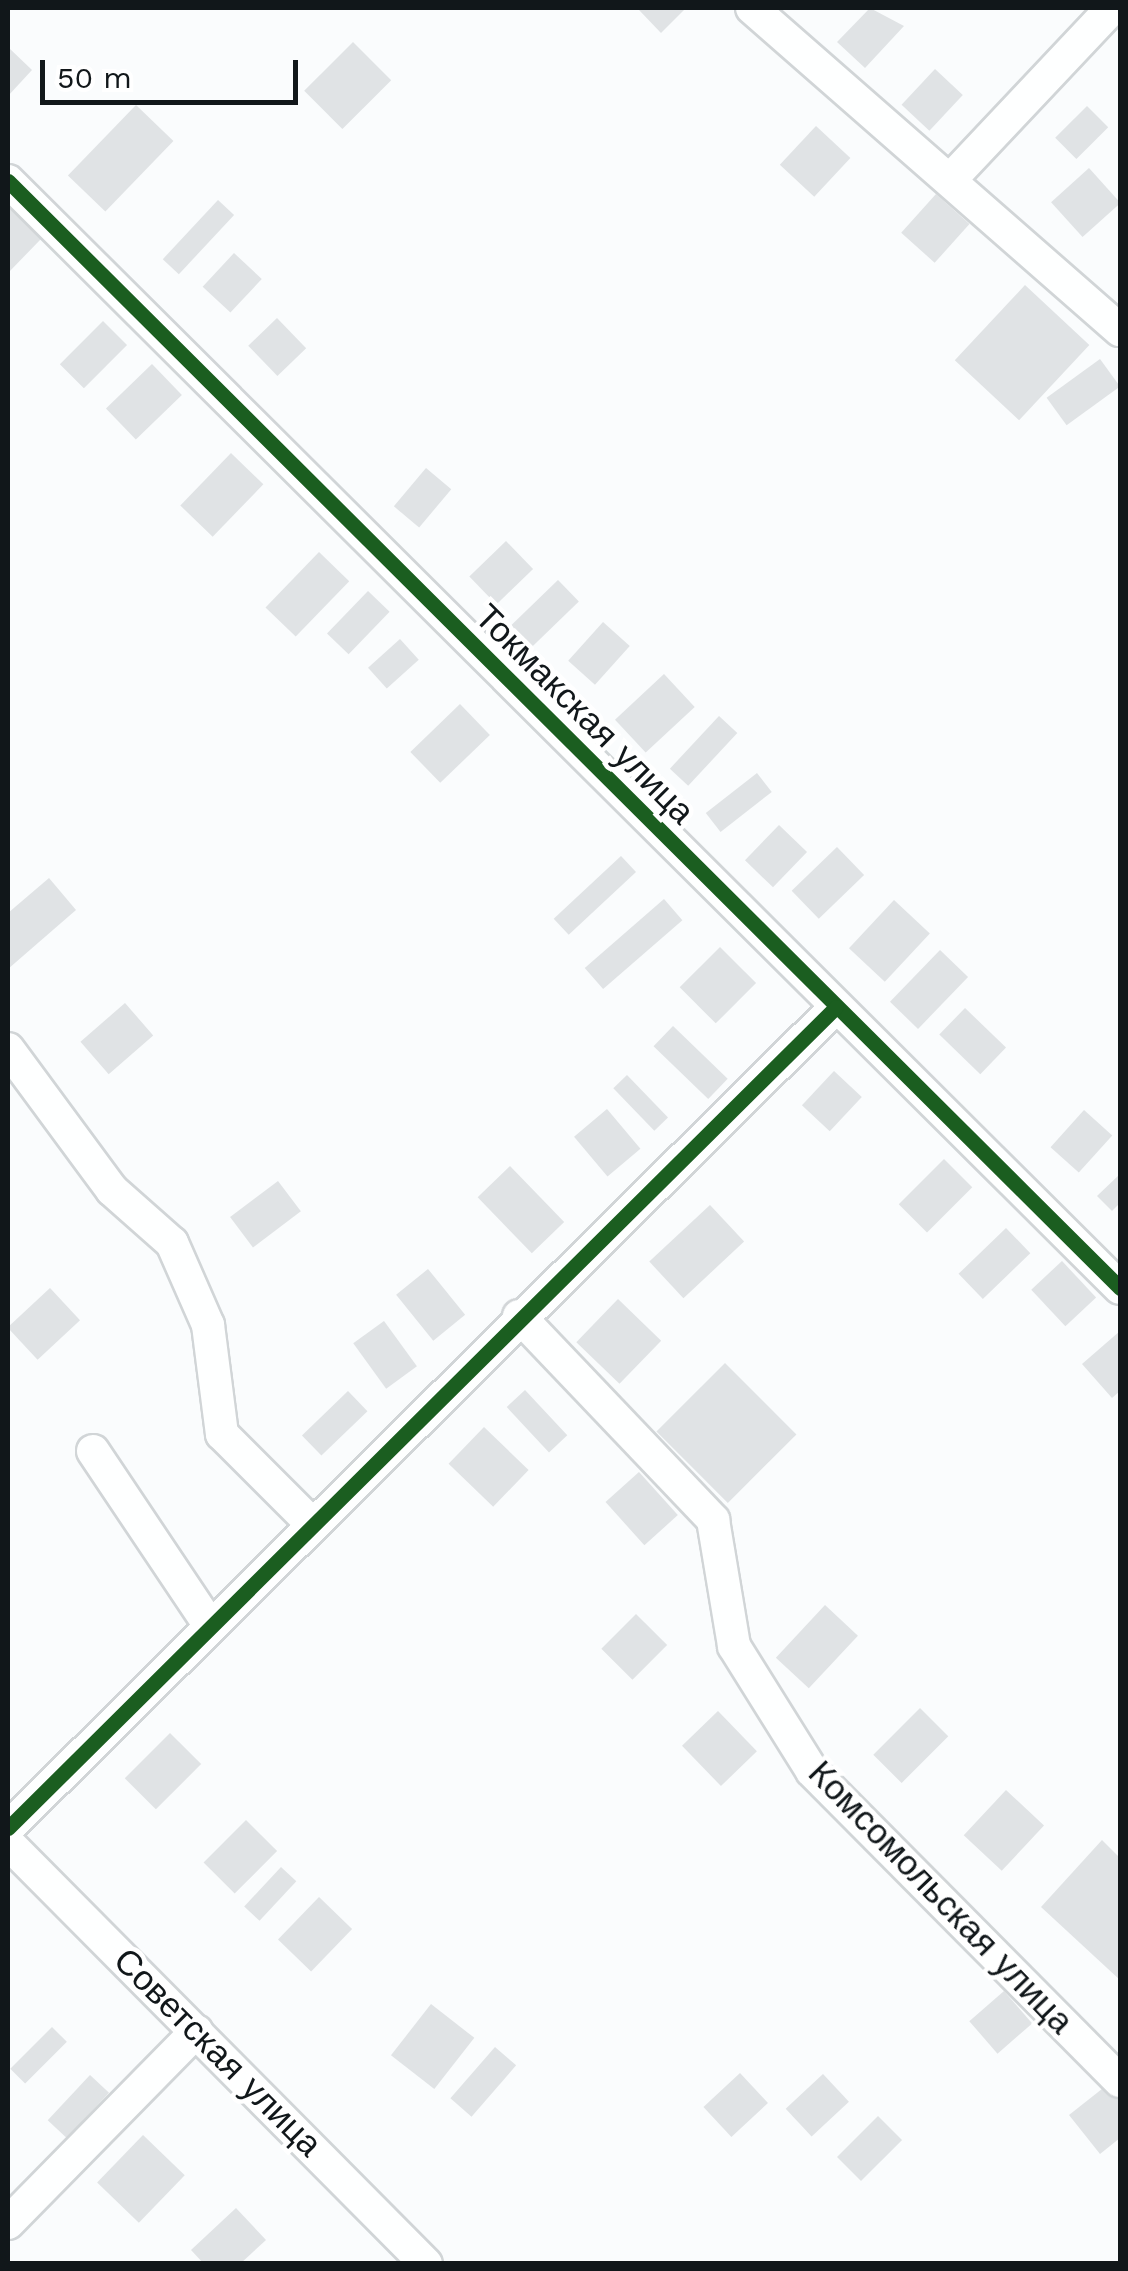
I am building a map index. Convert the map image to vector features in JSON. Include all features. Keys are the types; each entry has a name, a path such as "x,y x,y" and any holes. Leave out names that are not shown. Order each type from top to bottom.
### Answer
{"street":[{"path":"752,8 1120,330"},
{"path":"950,180 1112,8"},
{"name":"Токмакская улица","path":"8,181 1120,1288"},
{"path":"8,1828 519,1316 836,1007"},
{"path":"8,1049 112,1190 172,1243 208,1325 222,1434 312,1524"},
{"name":"Комсомольская улица","path":"519,1316 713,1520 734,1646 812,1771 1120,2080"},
{"path":"94,1451 210,1626"},
{"name":"Советская улица","path":"8,1843 198,2030 426,2264"},
{"path":"8,2223 198,2030"}],"building":[{"path":"641,8 686,8 661,33 639,10"},
{"path":"870,8 904,26 865,68 837,42"},
{"path":"353,42 391,80 342,129 304,91"},
{"path":"8,47 32,70 8,96"},
{"path":"935,69 963,95 929,131 902,105"},
{"path":"136,105 173,141 105,212 68,175"},
{"path":"1087,106 1108,127 1076,159 1055,138"},
{"path":"816,126 850,158 814,197 780,165"},
{"path":"1089,168 1120,203 1083,237 1051,202"},
{"path":"936,194 969,224 935,263 901,233"},
{"path":"218,200 234,215 179,274 163,259"},
{"path":"8,206 41,239 8,273"},
{"path":"234,253 262,279 230,313 203,287"},
{"path":"1025,285 1089,345 1019,420 955,360"},
{"path":"277,318 306,348 277,376 248,346"},
{"path":"103,321 127,345 84,388 60,364"},
{"path":"1100,359 1120,387 1067,425 1047,398"},
{"path":"152,364 182,395 136,439 106,408"},
{"path":"231,453 263,484 213,537 180,506"},
{"path":"426,468 451,489 419,528 394,506"},
{"path":"506,541 533,569 496,604 469,576"},
{"path":"319,552 349,581 296,637 266,607"},
{"path":"558,580 579,602 532,647 511,625"},
{"path":"368,591 390,612 349,654 327,633"},
{"path":"603,622 630,646 595,685 568,661"},
{"path":"400,639 419,660 387,689 368,668"},
{"path":"664,674 695,707 646,753 615,720"},
{"path":"460,704 490,735 440,783 410,752"},
{"path":"719,716 737,733 688,786 670,769"},
{"path":"757,773 772,792 721,832 706,813"},
{"path":"779,825 807,852 773,887 745,860"},
{"path":"837,847 864,875 819,919 792,891"},
{"path":"621,856 636,872 569,935 554,919"},
{"path":"49,878 76,910 8,969 8,913"},
{"path":"664,899 682,920 603,989 585,968"},
{"path":"894,900 930,933 885,982 849,948"},
{"path":"720,947 756,983 716,1023 680,987"},
{"path":"940,950 968,977 918,1029 890,1002"},
{"path":"125,1003 153,1035 109,1074 80,1042"},
{"path":"965,1008 1006,1048 980,1074 939,1035"},
{"path":"673,1026 728,1079 708,1099 654,1046"},
{"path":"834,1071 862,1097 830,1131 802,1105"},
{"path":"627,1075 668,1117 654,1131 613,1088"},
{"path":"607,1109 640,1149 607,1176 574,1137"},
{"path":"1084,1110 1112,1135 1079,1173 1051,1147"},
{"path":"944,1159 972,1187 927,1233 899,1204"},
{"path":"510,1166 564,1222 532,1253 478,1197"},
{"path":"1120,1174 1120,1203 1112,1211 1097,1196"},
{"path":"278,1181 301,1211 253,1247 230,1217"},
{"path":"710,1205 744,1242 683,1298 649,1262"},
{"path":"1006,1228 1030,1253 983,1299 959,1274"},
{"path":"1062,1261 1096,1298 1065,1326 1031,1290"},
{"path":"428,1269 465,1315 433,1341 396,1295"},
{"path":"50,1288 80,1320 38,1360 8,1327"},
{"path":"618,1299 661,1341 619,1384 576,1342"},
{"path":"384,1321 417,1366 386,1389 353,1343"},
{"path":"1120,1331 1120,1391 1112,1398 1082,1364"},
{"path":"725,1363 796,1434 728,1503 656,1432"},
{"path":"525,1390 567,1435 549,1452 507,1407"},
{"path":"348,1391 367,1411 321,1456 302,1435"},
{"path":"484,1427 529,1470 493,1507 449,1464"},
{"path":"639,1472 678,1515 644,1545 606,1502"},
{"path":"825,1605 858,1636 809,1688 776,1658"},
{"path":"636,1614 667,1645 632,1680 601,1649"},
{"path":"920,1708 948,1736 902,1783 873,1755"},
{"path":"718,1711 757,1751 721,1786 682,1746"},
{"path":"170,1733 201,1764 156,1809 125,1778"},
{"path":"1006,1790 1044,1825 1002,1871 964,1835"},
{"path":"246,1820 277,1851 235,1894 204,1862"},
{"path":"1102,1840 1120,1858 1120,1980 1041,1907"},
{"path":"281,1867 296,1881 260,1921 244,1906"},
{"path":"319,1897 352,1929 311,1971 278,1939"},
{"path":"1004,1991 1032,2023 997,2054 969,2021"},
{"path":"431,2004 474,2038 434,2089 391,2055"},
{"path":"52,2027 67,2042 25,2084 10,2069"},
{"path":"495,2047 516,2065 472,2117 450,2098"},
{"path":"740,2073 768,2103 731,2137 703,2107"},
{"path":"823,2074 849,2102 812,2137 786,2109"},
{"path":"90,2075 109,2093 67,2138 48,2120"},
{"path":"1107,2085 1120,2101 1120,2138 1100,2154 1069,2115"},
{"path":"878,2116 902,2140 861,2181 837,2157"},
{"path":"143,2135 185,2175 139,2223 97,2182"},
{"path":"236,2208 266,2240 240,2264 204,2264 191,2250"}],"cycle path":[{"path":"8,181 1120,1288"},
{"path":"8,1828 836,1007"}]}
